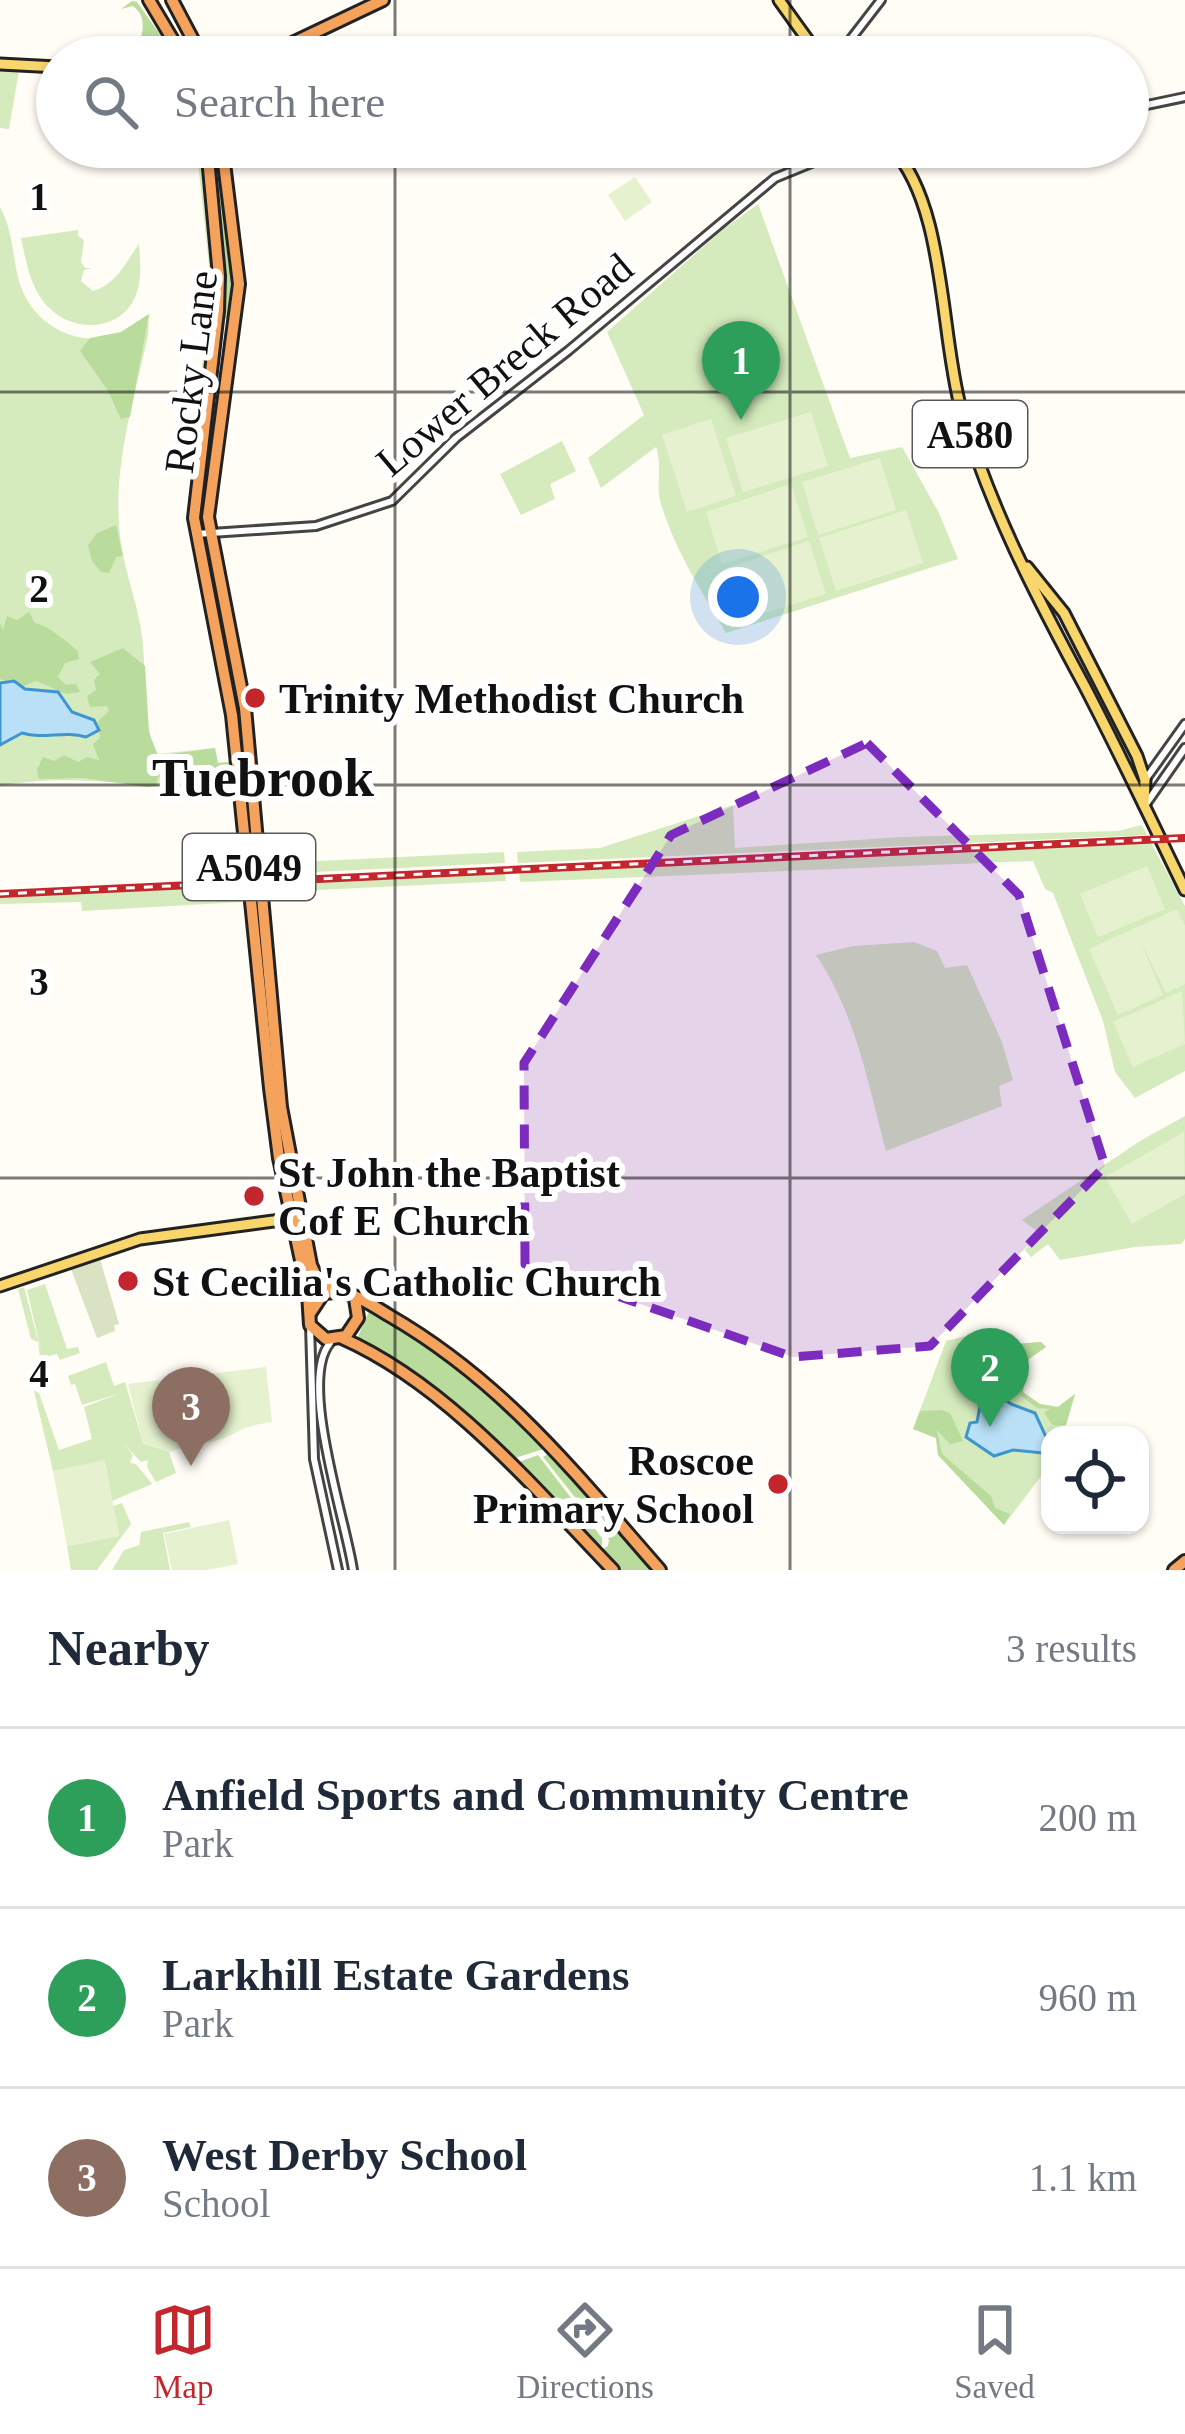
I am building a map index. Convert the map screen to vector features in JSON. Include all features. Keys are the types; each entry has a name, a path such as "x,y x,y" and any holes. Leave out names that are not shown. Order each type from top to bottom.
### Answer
{"highway":[{"path":"149,0 170,36"},
{"path":"172,0 191,36"},
{"path":"307,36 383,0"},
{"name":"Rocky Lane","path":"196,534 194,497 218,311 209,168"},
{"name":"Rocky Lane","path":"210,533 212,468 239,284 225,168"},
{"name":"A5049","path":"210,533 244,708 275,1056 310,1320"},
{"name":"A5049","path":"196,534 225,672 241,793 269,1088 296,1218 315,1274 332,1291"},
{"path":"241,793 255,798"},
{"path":"613,1570 450,1408 337,1339 320,1336 310,1320 315,1300 332,1291 365,1301 438,1345 495,1389 555,1446 660,1570"},
{"path":"337,1339 358,1318 355,1299"},
{"path":"1174,1570 1185,1561"}],"main road":[{"path":"779,0 805,36"},
{"path":"0,64 36,67"},
{"name":"A580","path":"908,168 922,204 968,429 998,508 1047,621 1185,890"},
{"name":"A580","path":"1025,565 1064,613 1145,780 1144,805"},
{"name":"A580","path":"1167,854 1185,869"},
{"path":"0,1286 140,1239 296,1218"},
{"path":"268,1222 285,1232 298,1251"}],"street":[{"path":"853,36 881,0"},
{"path":"1149,105 1185,97"},
{"name":"Lower Breck Road","path":"196,534 316,526 392,501 456,438 568,351 761,188 795,169"},
{"path":"1145,780 1185,724"},
{"path":"1144,805 1185,748"},
{"path":"310,1320 314,1459 338,1570"},
{"path":"337,1339 320,1362 321,1406 329,1467 353,1570"}],"highlighted area":[{"path":"867,743 1019,895 1105,1166 930,1346 793,1357 525,1264 524,1063 671,835"}],"green space":[{"path":"137,2 161,36 141,36 138,11 133,6 121,9"},
{"path":"0,64 20,65 9,129 0,128"},
{"path":"199,168 205,168 216,299 191,445 212,293"},
{"path":"212,168 219,168 231,279 229,317 221,321"},
{"path":"635,177 652,202 625,221 608,195"},
{"path":"758,204 850,458 902,447 958,559 726,633 667,521 659,497 656,447 601,488 588,458 644,415 607,332"},
{"path":"0,207 24,295 53,327 79,337 107,337 149,314 122,460 118,511 141,631 149,728 157,754 215,748 218,763 229,762 231,775 225,788 57,780 0,786"},
{"path":"78,230 84,240 81,262 92,268 84,270 81,281 93,291 114,278 139,244 137,292 120,316 107,322 80,324 53,312 38,294 29,271 21,238"},
{"path":"149,314 130,417 121,419 80,351 90,338 121,332"},
{"path":"811,412 828,466 743,492 726,438"},
{"path":"711,419 736,496 687,512 662,435"},
{"path":"562,441 576,471 550,484 555,499 521,515 500,474"},
{"path":"880,458 896,510 818,535 802,482"},
{"path":"791,484 808,537 722,564 706,512"},
{"path":"906,510 923,563 836,591 819,538"},
{"path":"116,525 123,556 116,557 109,573 101,572 88,545 97,533"},
{"path":"809,541 826,594 739,621 723,569"},
{"path":"29,612 35,623 78,651 79,659 65,663 58,677 66,685 76,684 80,692 66,694 36,681 24,686 0,679 0,623 3,630 7,616 17,620"},
{"path":"123,648 145,666 149,733 167,777 158,777 156,786 148,787 83,778 39,779 43,757 99,760 93,744 100,738 98,721 109,711 107,706 90,707 87,696 96,690 94,680 100,674 90,662"},
{"path":"215,748 218,763 229,762 227,784 214,788 201,780 220,776 217,769 203,770 196,781 189,777 189,766 179,765 171,754"},
{"path":"733,805 735,848 1118,831 1142,825 1147,835 518,863 517,852 600,848"},
{"path":"1151,843 1185,906 1185,1071 1135,1098 1115,1072 1103,1021 1053,893 1045,889 1033,861 520,882 519,872"},
{"path":"504,852 505,863 273,874 272,869 278,869 278,863"},
{"path":"1147,866 1165,909 1098,937 1080,894"},
{"path":"505,873 506,881 273,892 274,883"},
{"path":"241,885 242,902 82,911 81,902 0,904 0,897"},
{"path":"1177,909 1185,926 1185,984 1166,993 1139,938 1163,995 1118,1015 1089,949"},
{"path":"914,942 937,951 945,968 967,965 1002,1042 1013,1080 999,1086 1002,1106 886,1151 851,1025 816,955 853,946"},
{"path":"1182,991 1185,1044 1133,1067 1113,1022"},
{"path":"1185,1116 1185,1239 1181,1244 1060,1260 1048,1244 1031,1257 1025,1250 1038,1232 1022,1220"},
{"path":"1184,1132 1185,1194 1132,1224 1105,1177"},
{"path":"100,1259 119,1324 114,1325 115,1331 97,1338 71,1269"},
{"path":"45,1284 67,1349 78,1347 80,1353 60,1360 57,1354 40,1358 18,1289 24,1287 42,1355 27,1290"},
{"path":"370,1309 439,1350 550,1447 512,1459 356,1341"},
{"path":"997,1328 1001,1345 1041,1342 1046,1347 1026,1361 1023,1393 1040,1404 1058,1407 1075,1394 1066,1426 1041,1426 1041,1476 1004,1525 938,1455 936,1438 913,1429 946,1341"},
{"path":"997,1328 1001,1345 1041,1342 1046,1347 1026,1361 1023,1392 1040,1404 1058,1407 1075,1394 1066,1425 1052,1425 1044,1412 1051,1409 1037,1408 1020,1395 1018,1365 997,1347 993,1329"},
{"path":"106,1362 114,1386 125,1382 143,1443 169,1452 176,1473 156,1482 148,1460 141,1462 123,1443 133,1455 130,1463 152,1484 112,1501 104,1461 53,1471 34,1391 38,1390 59,1450 92,1439 84,1407 118,1394 82,1405 68,1376"},
{"path":"266,1367 272,1422 170,1452 143,1444 128,1384"},
{"path":"920,1411 950,1413 963,1441 950,1444 937,1430 942,1454 991,1496 995,1508 1010,1514 1004,1525 938,1455 936,1438 913,1429"},
{"path":"554,1450 655,1570 618,1570 599,1551 609,1540 543,1457"},
{"path":"538,1455 602,1538 602,1545 596,1548 516,1463"},
{"path":"105,1460 119,1536 67,1546 53,1471"},
{"path":"122,1503 131,1524 97,1570 71,1570 67,1546 119,1536 113,1506"},
{"path":"229,1520 238,1564 172,1570 164,1534"},
{"path":"189,1522 191,1527 163,1533 170,1570 112,1570 124,1550 139,1545 141,1532"}],"water":[{"path":"14,681 25,689 58,692 72,712 94,720 99,730 86,737 22,733 0,745 0,683"},
{"path":"990,1389 1035,1413 1041,1426 1041,1453 1013,1450 994,1456 966,1437 970,1423 977,1422"}],"railway":[{"path":"0,894 1185,838"}],"place":[{"name":"Anfield Sports and Community Centre","path":"741,420"},
{"name":"Trinity Methodist Church","path":"255,698"},
{"name":"St John the Baptist Cof E Church","path":"254,1196"},
{"name":"St Cecilia's Catholic Church","path":"128,1281"},
{"name":"Larkhill Estate Gardens","path":"990,1427"},
{"name":"West Derby School","path":"191,1466"},
{"name":"Roscoe Primary School","path":"778,1484"}],"district":[{"name":"Tuebrook","path":"263,777"}]}
